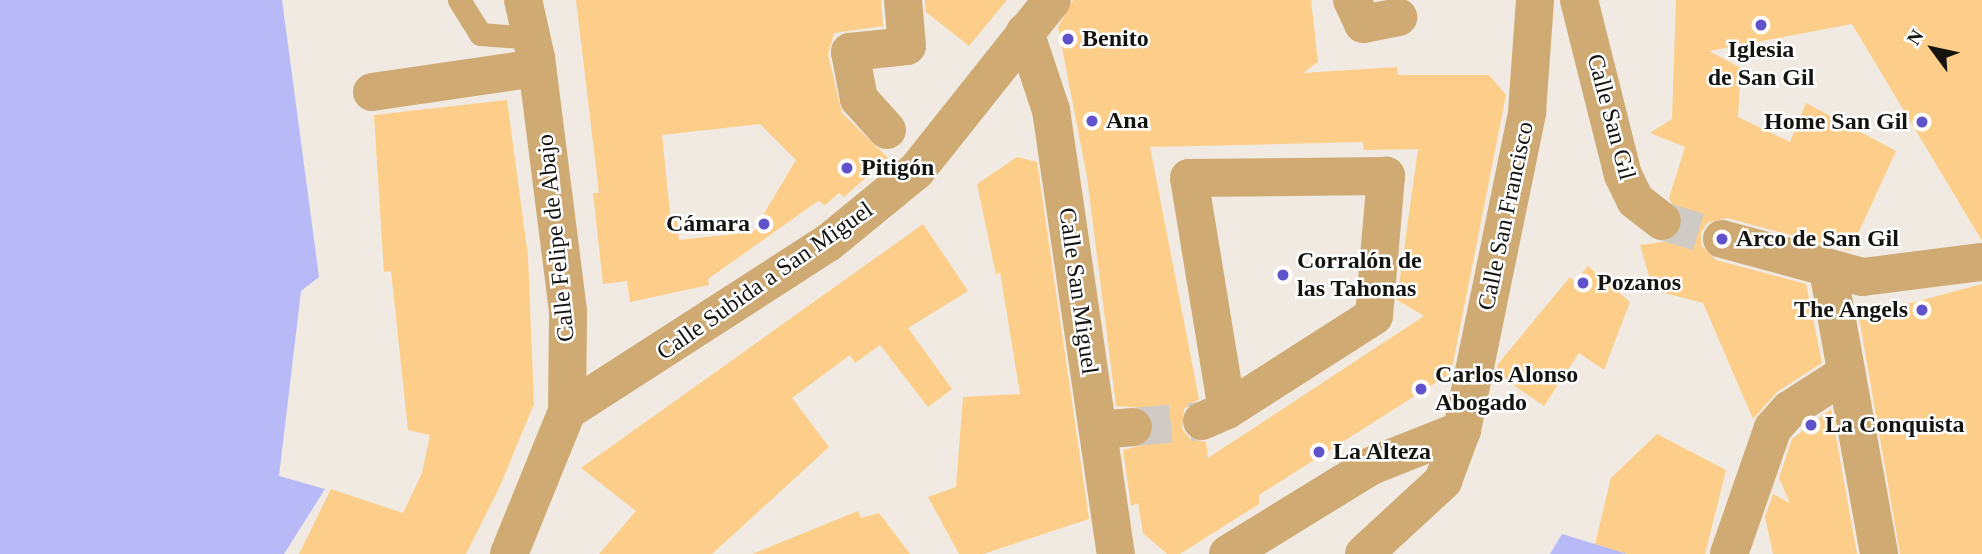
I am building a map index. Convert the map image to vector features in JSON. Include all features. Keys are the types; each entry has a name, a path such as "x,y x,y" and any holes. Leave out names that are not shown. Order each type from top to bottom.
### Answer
{"street":[{"name":"Calle Felipe de Abajo","path":"509,554 567,411 568,311 535,53 523,0"},
{"path":"887,130 859,99 850,52 907,46 902,0"},
{"name":"Calle Subida a San Miguel","path":"567,411 828,243 916,171 1052,0"},
{"path":"1352,0 1363,24 1398,17"},
{"name":"Calle San Francisco","path":"1364,554 1443,481 1462,430 1527,112 1535,0"},
{"name":"Calle San Gil","path":"1578,0 1623,175 1636,200 1662,221"},
{"name":"Calle San Miguel","path":"1025,32 1051,110 1116,428 1116,554"},
{"path":"372,92 535,53"},
{"path":"1385,176 1374,316 1214,415 1189,178 1385,176"},
{"path":"1722,239 1828,270 1863,277 1982,262"},
{"path":"1828,270 1879,554"},
{"path":"1729,554 1773,428 1789,410 1845,374"},
{"path":"1228,554 1371,466 1462,430"}],"lane":[{"path":"459,0 480,34 535,53"}],"shaded area":[{"path":"0,0 282,0 319,277 301,291 279,476 325,489 284,554 0,554"},
{"path":"1562,534 1628,554 1550,554"}],"building":[{"path":"576,0 881,0 883,26 834,33 828,55 842,113 888,158 844,197 839,193 825,205 818,201 708,279 709,285 630,302 627,281 603,284 593,193 599,193","holes":["760,124 796,160 753,232 679,240 677,221 671,222 662,135"]},
{"path":"925,0 1007,0 969,46 926,12"},
{"path":"1073,0 1311,0 1318,62 1303,73 1397,67 1398,75 1489,75 1506,95 1451,373 1259,495 1259,504 1180,554 1167,554 1143,533 1138,503 1131,506 1123,450 1146,444 1155,424 1143,408 1116,406 1087,177 1058,27","holes":["1363,142 1364,150 1418,149 1397,300 1424,316 1208,458 1206,442 1190,439 1182,429 1184,409 1199,399 1150,147"]},
{"path":"1676,0 1982,0 1982,241 1852,24 1709,51 1741,68 1738,117 1790,142 1806,103 1896,151 1850,251 1727,218 1707,223 1701,233 1701,245 1716,260 1806,284 1822,363 1777,392 1753,419 1703,303 1653,290 1640,245 1671,241 1683,225 1669,198 1685,147 1650,133 1672,119"},
{"path":"507,100 528,256 534,404 500,486 466,554 299,554 331,489 403,513 422,473 430,435 408,430 391,271 384,272 374,115"},
{"path":"1017,157 1037,162 1089,519 983,554 959,554 928,497 956,487 963,397 1020,394 1000,272 996,275 977,184"},
{"path":"923,224 968,291 908,328 952,389 928,407 880,345 855,363 850,355 792,398 829,447 712,554 599,554 636,511 581,468"},
{"path":"1588,266 1630,302 1604,370 1579,353 1544,406 1496,373 1498,364 1570,277 1575,281"},
{"path":"1982,284 1982,554 1900,554 1859,317"},
{"path":"1831,409 1857,554 1773,554 1765,517 1773,494 1790,503 1779,478 1792,439"},
{"path":"1657,434 1726,470 1705,554 1628,554 1595,544 1611,478"},
{"path":"858,511 861,518 879,513 910,554 752,554"}],"tunnel":[{"path":"1662,221 1722,239"},
{"path":"1133,427 1202,421"}],"place":[{"name":"Iglesia de San Gil","path":"1761,25"},
{"name":"Benito","path":"1068,39"},
{"name":"Ana","path":"1092,121"},
{"name":"Home San Gil","path":"1922,122"},
{"name":"Pitigón","path":"847,168"},
{"name":"Cámara","path":"764,224"},
{"name":"Arco de San Gil","path":"1722,239"},
{"name":"Corralón de las Tahonas","path":"1283,275"},
{"name":"Pozanos","path":"1583,283"},
{"name":"The Angels","path":"1922,310"},
{"name":"Carlos Alonso Abogado","path":"1421,389"},
{"name":"La Conquista","path":"1811,425"},
{"name":"La Alteza","path":"1319,452"}]}
